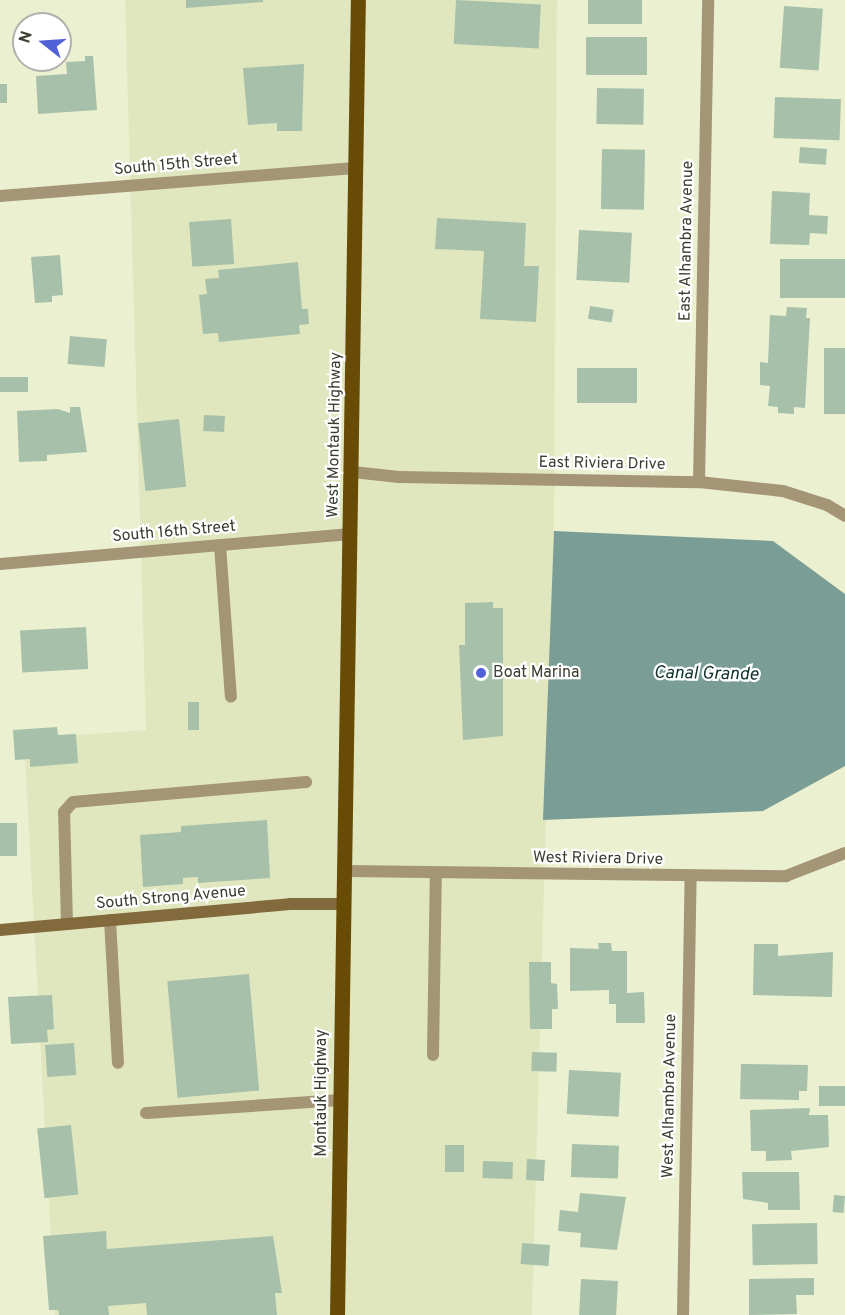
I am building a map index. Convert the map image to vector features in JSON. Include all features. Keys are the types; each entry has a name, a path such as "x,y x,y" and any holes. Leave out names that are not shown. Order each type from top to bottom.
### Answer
{"main road":[{"name":"West Montauk Highway","path":"347,871 358,0"},
{"name":"Montauk Highway","path":"337,1315 341,965 347,871"}],"street":[{"name":"East Alhambra Avenue","path":"699,483 708,0"},
{"name":"South 15th Street","path":"0,196 355,168"},
{"name":"East Riviera Drive","path":"353,472 399,477 699,483 783,491 827,505 845,516"},
{"name":"South 16th Street","path":"0,564 351,534"},
{"path":"220,545 231,697"},
{"path":"67,924 64,812 73,802 306,782"},
{"name":"West Riviera Drive","path":"347,871 691,877 786,876 845,853"},
{"path":"433,1055 436,873"},
{"name":"West Alhambra Avenue","path":"682,1315 691,877"},
{"name":"South Strong Avenue","path":"0,930 290,904 345,904"},
{"path":"110,920 118,1063"},
{"path":"146,1113 341,1100"}],"shaded area":[{"path":"125,0 557,0 554,531 532,1315 55,1315 24,739 146,730"}],"water":[{"name":"Canal Grande","path":"554,531 773,541 845,594 845,766 763,811 543,820"}],"building":[{"path":"186,0 263,0 263,2 186,8"},
{"path":"456,0 541,4 539,48 454,44"},
{"path":"588,0 642,0 642,24 588,24"},
{"path":"784,6 823,9 819,71 780,68"},
{"path":"586,37 647,37 647,75 586,75"},
{"path":"85,56 93,56 97,110 38,114 36,76 67,74 67,72 72,72 72,62 85,61"},
{"path":"304,64 302,131 277,131 277,123 248,125 243,68"},
{"path":"0,84 7,84 7,103 0,103"},
{"path":"597,88 644,89 643,125 596,124"},
{"path":"775,97 841,99 840,140 774,138"},
{"path":"800,147 827,149 826,165 799,163"},
{"path":"602,149 645,150 644,210 601,209"},
{"path":"772,191 810,193 809,215 828,216 827,234 810,233 809,245 770,244"},
{"path":"437,218 526,223 524,266 539,266 536,322 480,319 484,251 435,249"},
{"path":"231,219 234,264 192,267 189,222"},
{"path":"579,230 632,233 629,283 576,280"},
{"path":"60,255 63,295 52,296 52,302 35,303 31,257"},
{"path":"780,259 845,259 845,298 780,298"},
{"path":"298,262 302,309 308,309 309,324 299,325 300,334 219,342 218,333 203,334 199,295 207,294 205,279 219,278 218,270"},
{"path":"590,306 614,310 612,323 588,319"},
{"path":"787,307 807,308 806,318 810,318 805,408 794,407 794,414 778,413 778,407 768,406 770,386 760,385 760,362 768,363 770,315 786,316"},
{"path":"70,336 107,339 104,367 68,364"},
{"path":"824,348 845,348 845,414 824,414"},
{"path":"577,368 637,368 637,403 577,403"},
{"path":"0,377 28,377 28,392 0,392"},
{"path":"70,407 80,407 87,452 47,455 47,461 19,462 17,411 58,409 70,413"},
{"path":"204,415 225,416 224,432 203,431"},
{"path":"179,419 186,487 145,491 138,423"},
{"name":"Boat Marina","path":"493,602 493,608 503,608 503,736 463,740 459,645 465,645 465,603"},
{"path":"86,627 88,669 22,672 20,630"},
{"path":"188,702 199,702 199,730 188,730"},
{"path":"57,727 58,735 76,734 78,763 30,767 30,759 15,760 13,730"},
{"path":"267,820 270,878 198,883 198,877 183,878 183,884 143,887 140,835 181,832 181,826"},
{"path":"0,823 17,823 17,856 0,856"},
{"path":"598,943 611,943 612,951 627,951 627,993 644,992 645,1023 616,1023 616,1004 609,1004 609,990 570,991 570,948 599,949"},
{"path":"754,944 778,944 778,956 833,952 832,997 753,995"},
{"path":"529,962 551,962 551,983 557,984 558,1009 552,1009 552,1029 530,1029"},
{"path":"249,974 259,1091 178,1098 167,981"},
{"path":"52,995 54,1029 47,1030 48,1042 11,1044 8,997"},
{"path":"74,1043 76,1075 47,1077 45,1045"},
{"path":"532,1052 557,1053 556,1072 531,1071"},
{"path":"741,1064 808,1065 807,1091 799,1091 799,1100 740,1099"},
{"path":"569,1070 621,1073 619,1117 567,1114"},
{"path":"819,1086 845,1086 845,1106 819,1106"},
{"path":"810,1108 809,1115 828,1115 829,1147 791,1151 792,1160 766,1161 766,1151 751,1151 750,1110"},
{"path":"71,1125 78,1195 45,1198 37,1129"},
{"path":"572,1144 619,1146 618,1179 571,1177"},
{"path":"445,1145 464,1145 464,1172 445,1172"},
{"path":"527,1159 545,1160 544,1181 526,1180"},
{"path":"483,1161 513,1162 512,1179 482,1178"},
{"path":"742,1172 799,1172 800,1210 768,1210 768,1203 743,1199"},
{"path":"580,1193 626,1197 617,1250 580,1247 581,1233 558,1231 560,1210 578,1212"},
{"path":"834,1195 845,1196 843,1213 833,1212"},
{"path":"817,1223 818,1264 753,1265 752,1224"},
{"path":"106,1231 107,1249 273,1236 282,1293 275,1293 277,1315 147,1315 146,1303 108,1306 109,1315 59,1315 58,1310 49,1310 43,1236"},
{"path":"522,1243 550,1245 548,1266 521,1264"},
{"path":"814,1278 814,1295 796,1295 797,1314 749,1315 749,1279"},
{"path":"581,1279 618,1281 616,1315 579,1315"}],"place":[{"name":"Boat Marina","path":"481,673"}]}
